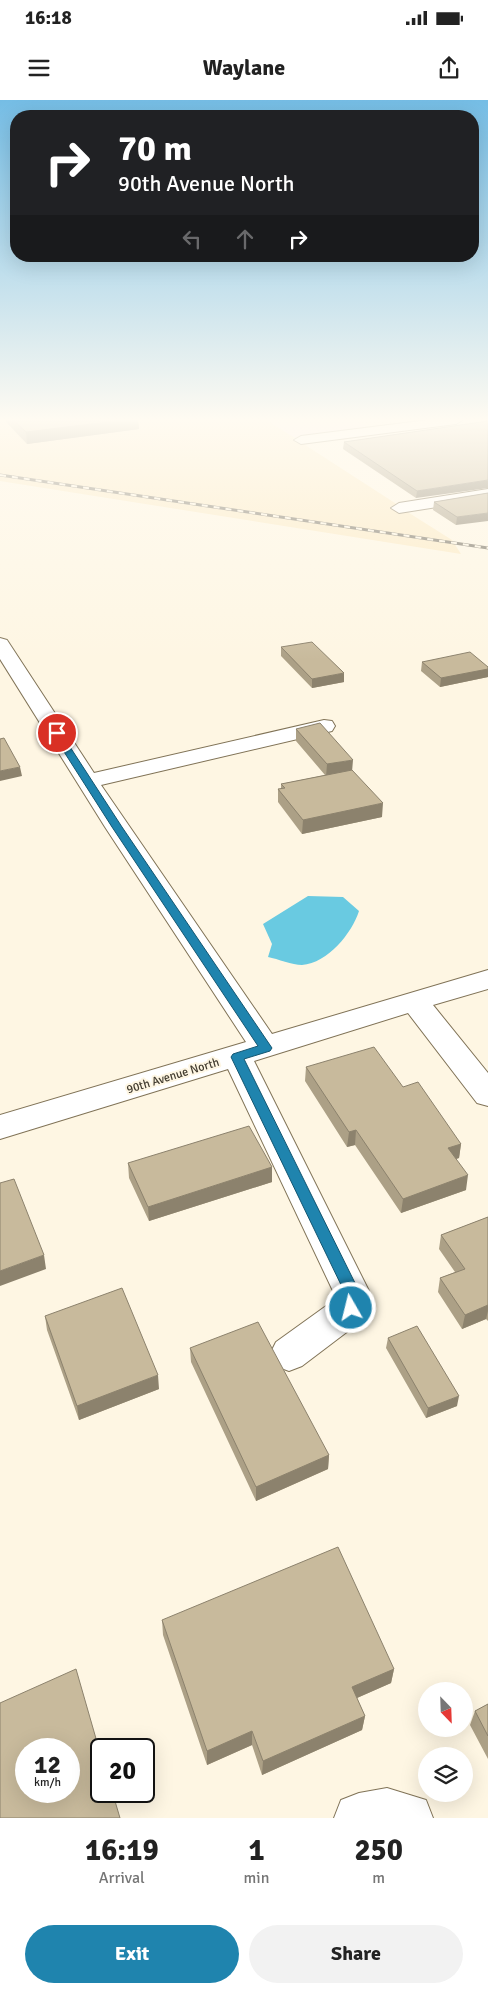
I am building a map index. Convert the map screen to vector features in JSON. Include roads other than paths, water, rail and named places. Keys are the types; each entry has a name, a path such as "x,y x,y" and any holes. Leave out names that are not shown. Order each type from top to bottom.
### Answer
{"street":[{"path":"400,508 449,500"},
{"path":"0,644 87,781 266,1048"},
{"path":"87,781 324,726"},
{"name":"90th Avenue North","path":"0,1128 488,979"},
{"path":"414,1001 488,1094"},
{"path":"237,1057 351,1291 351,1308 289,1354"},
{"path":"359,1818 387,1813 408,1818"}],"water":[{"path":"308,896 343,897 359,911 356,920 338,946 321,959 312,963 298,965 268,957 272,944 263,924"}],"railway":[{"path":"168,500 488,548"}]}
